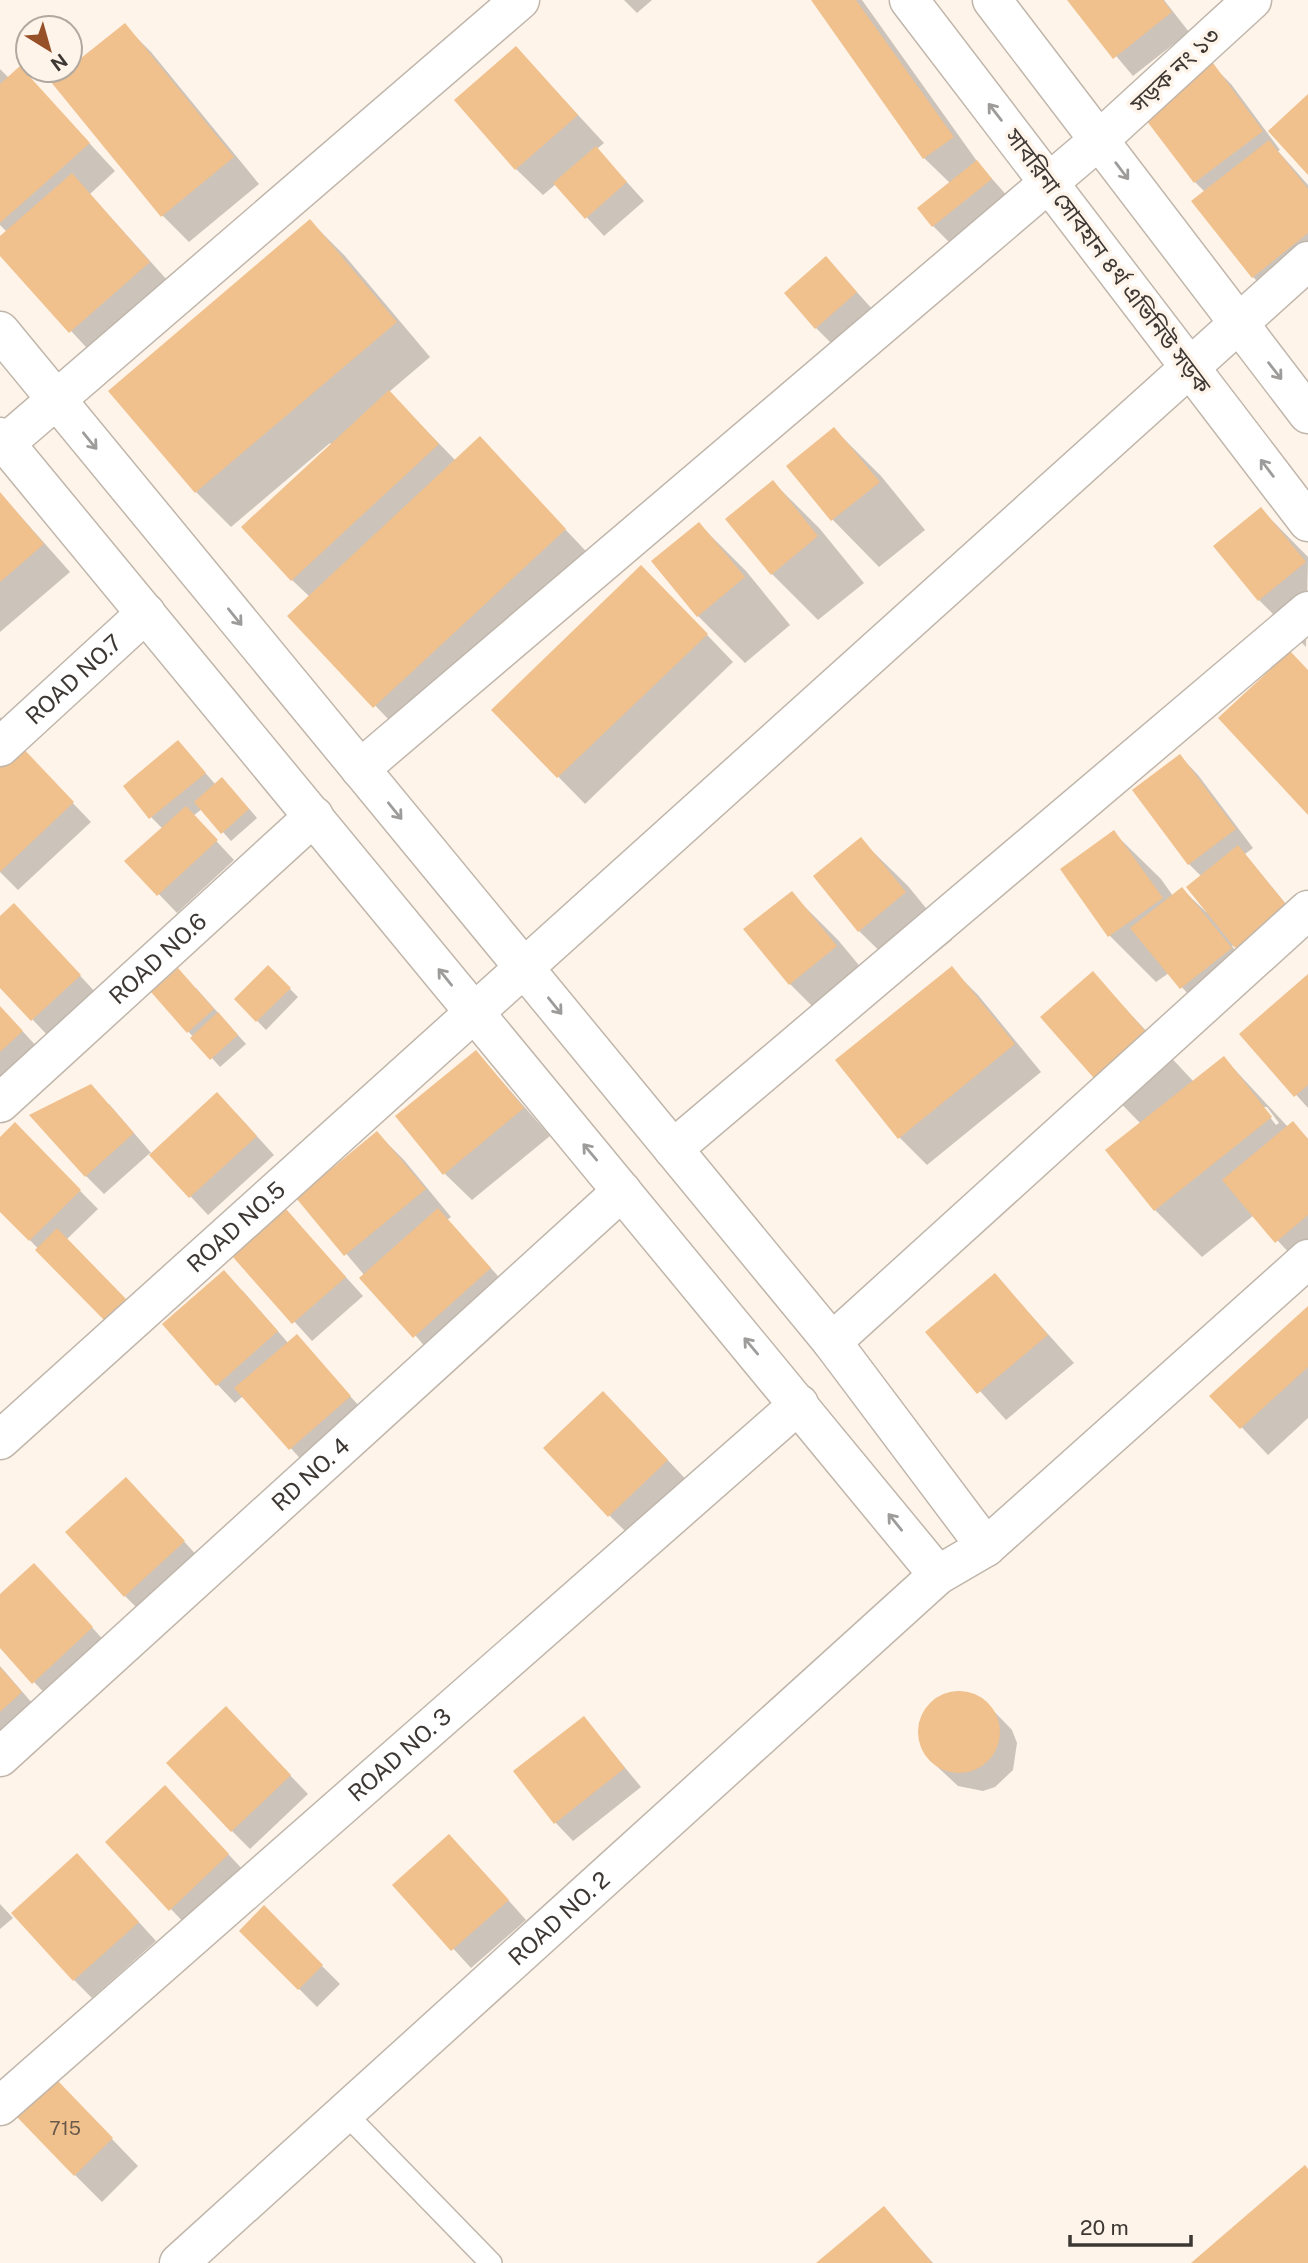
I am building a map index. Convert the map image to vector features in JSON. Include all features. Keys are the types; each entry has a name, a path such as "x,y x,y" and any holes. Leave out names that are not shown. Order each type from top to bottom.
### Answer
{"street":[{"path":"520,0 56,400 2,443 314,816 938,1575"},
{"name":"সাবরিনা সোবহান ৪র্থ এভিনিউ সড়ক","path":"909,0 1308,522"},
{"path":"992,0 1308,414"},
{"name":"সড়ক নং ১৩","path":"360,769 1099,140 1252,0"},
{"name":"ROAD NO.5","path":"0,1440 1308,261"},
{"path":"0,331 832,1342 986,1547"},
{"path":"673,1149 1308,611"},
{"name":"ROAD NO.7","path":"0,747 146,613"},
{"name":"ROAD NO.6","path":"0,1102 314,816"},
{"path":"832,1342 1308,910"},
{"name":"RD NO. 4","path":"0,1757 622,1191"},
{"name":"ROAD NO. 2","path":"179,2263 938,1575 986,1547 1308,1259"},
{"name":"ROAD NO. 3","path":"0,2106 799,1404"}],"lane":[{"path":"345,2113 491,2263"}],"building":[{"path":"811,0 856,0 954,137 923,159"},
{"path":"1067,0 1163,0 1172,12 1113,59"},
{"path":"125,23 234,157 161,217 53,84 84,84 84,56"},
{"path":"516,46 578,115 515,170 454,100"},
{"path":"1213,63 1263,131 1194,183 1143,116"},
{"path":"14,71 14,84 36,84 90,143 0,223 0,84"},
{"path":"1308,94 1308,175 1268,131"},
{"path":"1269,140 1308,189 1308,233 1252,278 1191,201"},
{"path":"596,146 627,182 585,219 553,183"},
{"path":"977,160 992,179 932,227 917,208"},
{"path":"72,173 150,262 69,333 0,256 0,236"},
{"path":"310,219 397,322 195,493 108,391"},
{"path":"826,256 857,292 815,329 784,293"},
{"path":"389,390 439,444 291,581 241,527"},
{"path":"834,427 880,482 831,521 786,466"},
{"path":"480,436 566,529 373,708 287,616"},
{"path":"773,480 818,536 771,575 725,519"},
{"path":"0,492 44,544 0,582"},
{"path":"1261,507 1306,562 1258,601 1213,546"},
{"path":"699,522 745,577 697,617 651,561"},
{"path":"641,565 708,634 557,778 491,710"},
{"path":"1290,651 1308,670 1308,815 1218,718"},
{"path":"178,740 206,773 149,819 123,786"},
{"path":"19,744 74,802 0,872 0,763"},
{"path":"1180,754 1236,829 1188,865 1132,790"},
{"path":"222,777 249,809 221,834 194,802"},
{"path":"186,806 218,840 157,896 124,861"},
{"path":"1114,830 1163,898 1108,937 1060,869"},
{"path":"861,837 906,892 858,932 813,876"},
{"path":"1238,845 1288,907 1235,948 1186,887"},
{"path":"1182,887 1232,948 1180,989 1130,928"},
{"path":"792,891 837,946 789,985 743,929"},
{"path":"14,903 81,975 31,1021 0,988 0,916"},
{"path":"268,965 291,988 256,1022 234,999"},
{"path":"952,966 1015,1044 898,1139 835,1060"},
{"path":"178,968 214,1009 187,1033 151,992"},
{"path":"1093,971 1153,1040 1100,1085 1040,1017"},
{"path":"1308,974 1308,1085 1294,1097 1239,1034"},
{"path":"0,1006 23,1031 0,1052"},
{"path":"218,1012 238,1035 210,1060 190,1038"},
{"path":"476,1050 524,1108 443,1175 395,1116"},
{"path":"1224,1056 1272,1117 1154,1211 1105,1150"},
{"path":"91,1084 134,1133 85,1177 29,1115"},
{"path":"217,1092 257,1136 189,1198 149,1155"},
{"path":"1293,1121 1308,1139 1308,1215 1275,1243 1222,1180"},
{"path":"15,1122 81,1190 29,1241 0,1212 0,1137"},
{"path":"377,1131 426,1189 344,1256 296,1198"},
{"path":"438,1208 491,1268 413,1338 359,1278"},
{"path":"286,1209 346,1277 292,1324 232,1256"},
{"path":"57,1228 126,1299 105,1321 35,1250"},
{"path":"224,1270 278,1331 216,1386 162,1324"},
{"path":"995,1273 1048,1335 977,1394 925,1332"},
{"path":"1308,1306 1308,1367 1240,1429 1209,1396"},
{"path":"297,1334 351,1396 289,1450 234,1388"},
{"path":"603,1391 668,1460 608,1517 543,1448"},
{"path":"126,1477 185,1541 124,1597 65,1532"},
{"path":"34,1563 93,1627 32,1684 0,1648 0,1594"},
{"path":"0,1667 22,1692 0,1712"},
{"path":"951,1691 967,1691 982,1698 993,1709 1000,1724 997,1748 988,1761 967,1773 951,1773 936,1766 925,1755 918,1740 918,1724 925,1709 936,1698"},
{"path":"226,1706 291,1775 231,1832 166,1763"},
{"path":"584,1716 625,1768 554,1824 513,1771"},
{"path":"165,1785 229,1854 169,1911 105,1842"},
{"path":"449,1834 509,1900 451,1951 392,1885"},
{"path":"77,1853 139,1922 73,1981 11,1913"},
{"path":"264,1905 323,1965 298,1990 239,1931"},
{"path":"56,2079 113,2138 74,2176 17,2117"},
{"path":"1305,2165 1308,2169 1308,2263 1191,2263"},
{"path":"884,2206 932,2263 816,2263"}]}
